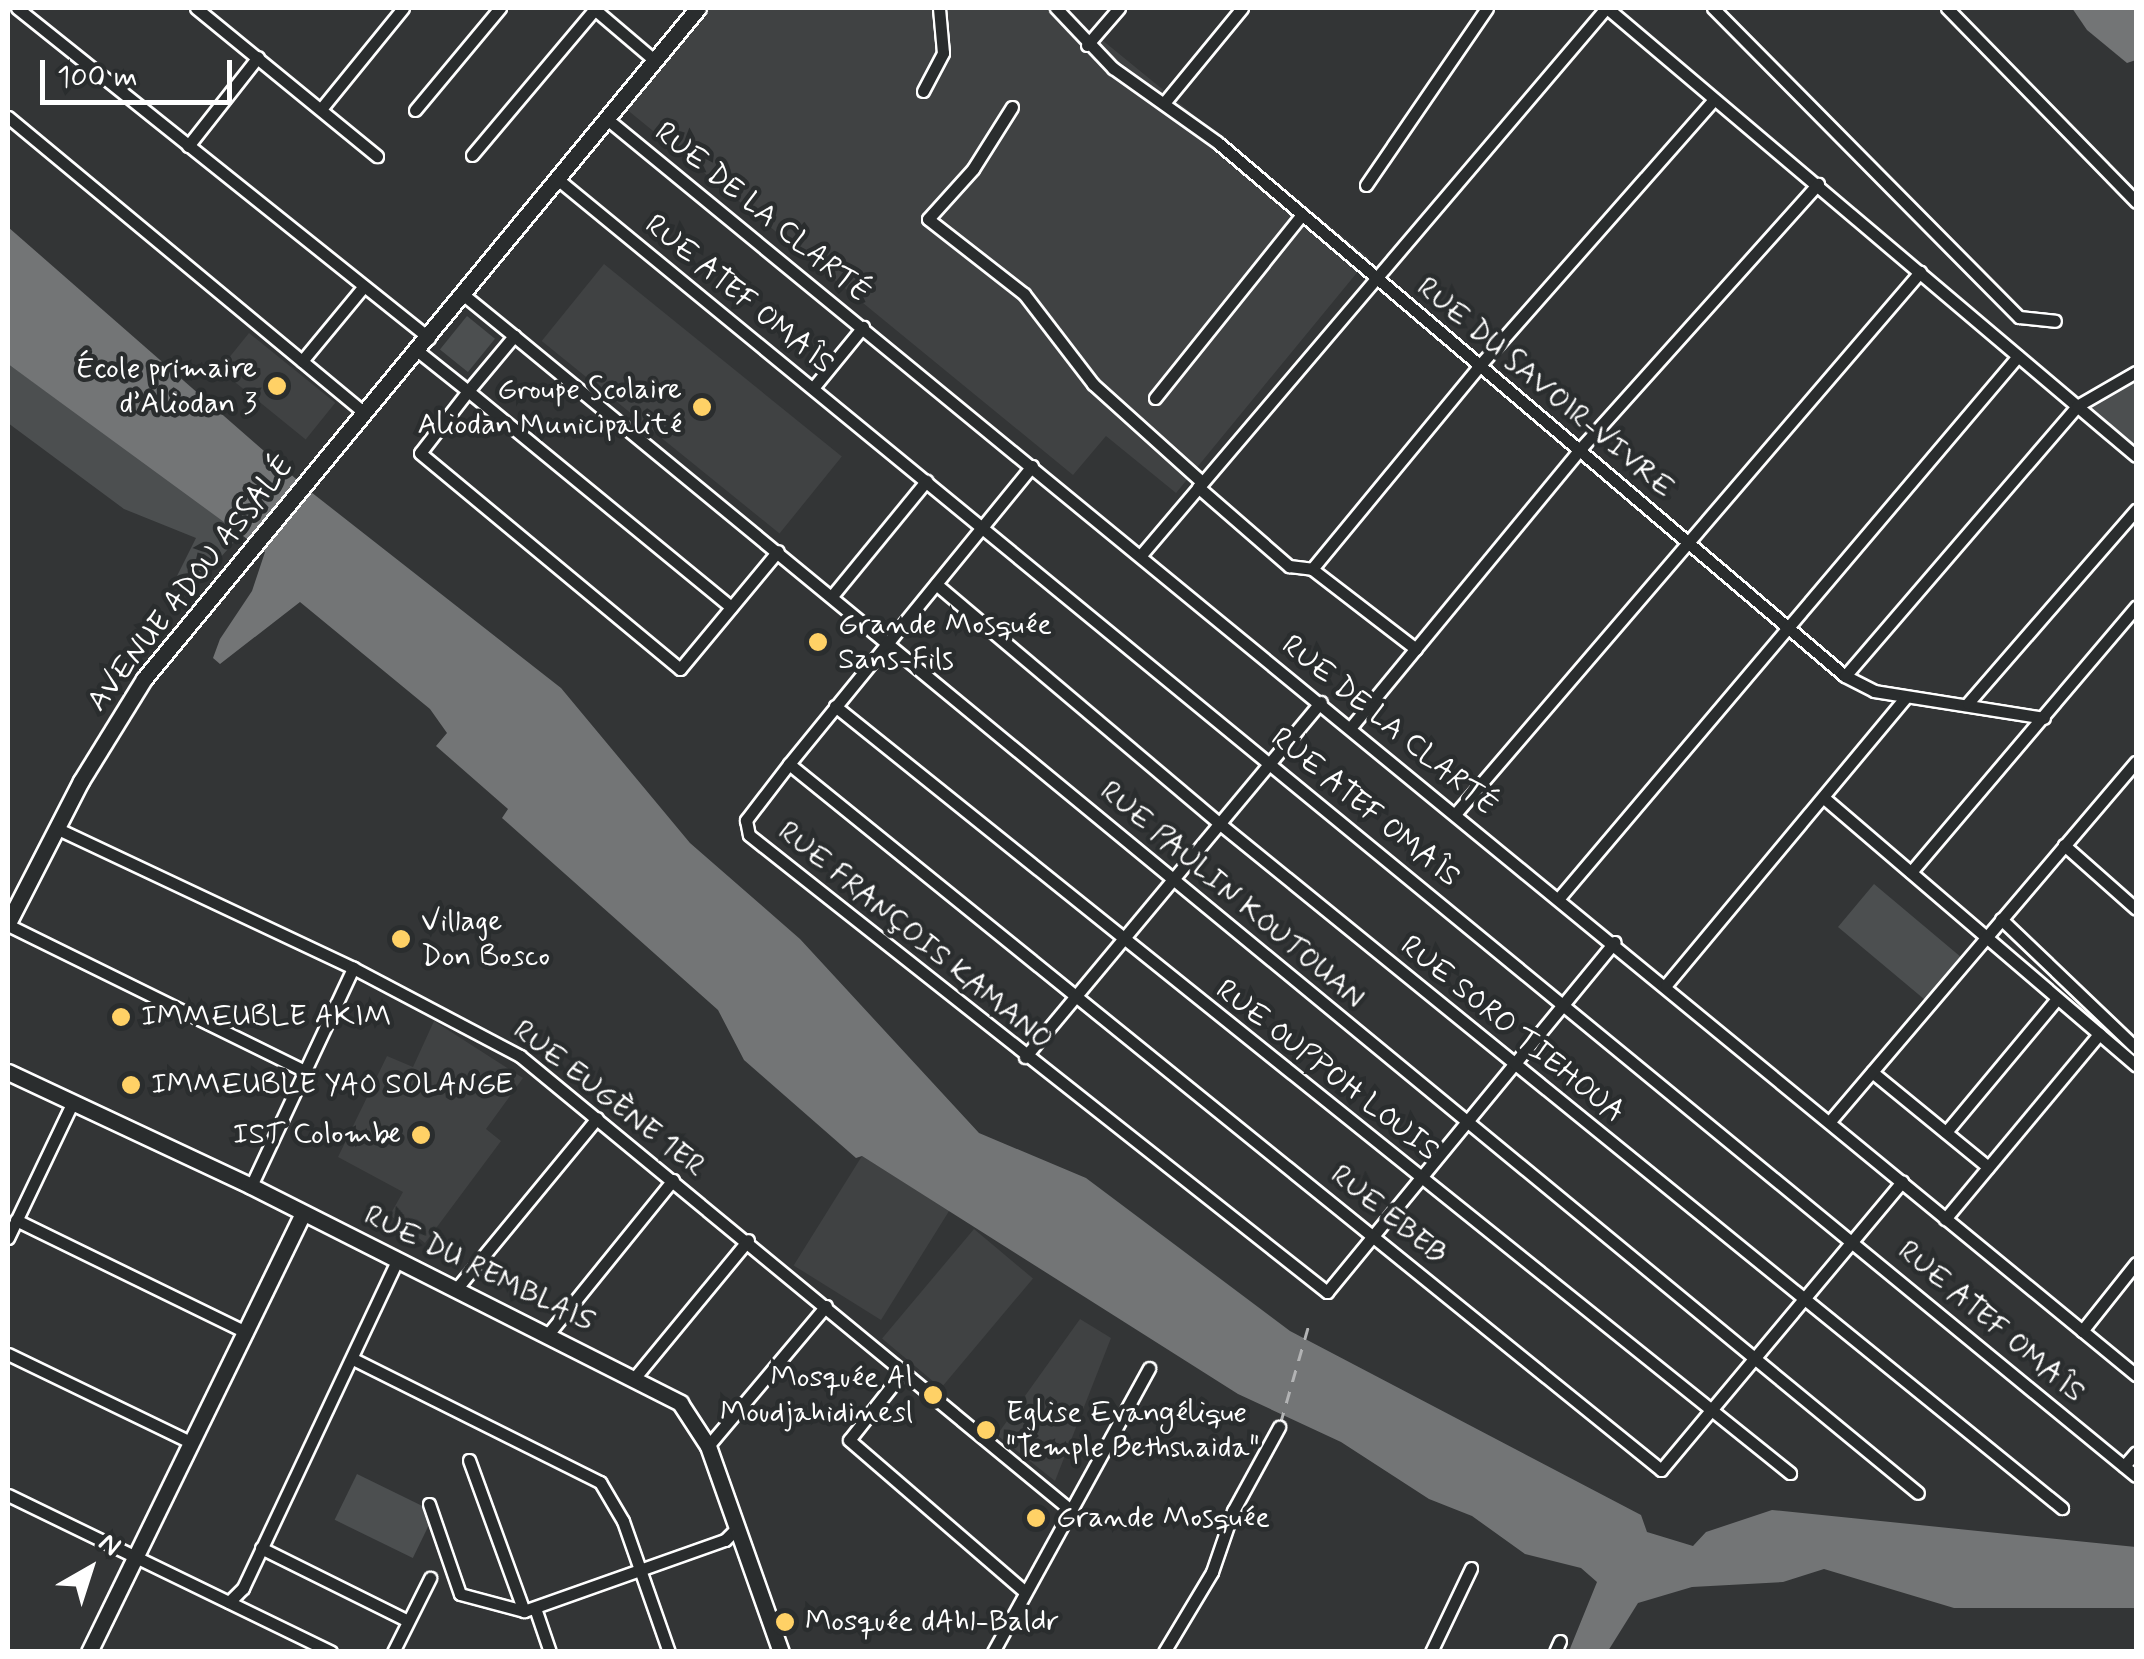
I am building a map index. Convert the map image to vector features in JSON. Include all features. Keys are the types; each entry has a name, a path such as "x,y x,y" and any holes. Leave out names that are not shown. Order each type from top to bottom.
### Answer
{"street":[{"path":"18,8 364,286 468,392 731,607"},
{"path":"198,8 377,156"},
{"path":"321,109 403,8"},
{"path":"415,110 500,8"},
{"path":"472,156 595,8 654,60"},
{"name":"AVENUE ADOU ASSALÉ","path":"8,924 56,828 128,703 183,628 340,437 424,345 560,182 698,8"},
{"path":"923,90 943,52 939,8"},
{"name":"RUE DU SAVOIR-VIVRE","path":"1056,8 1086,45 1164,103 1581,448 1845,676 1874,692 1968,703 2044,718"},
{"path":"1086,45 1119,8"},
{"path":"1164,103 1242,8"},
{"path":"1366,185 1488,8"},
{"path":"1141,555 1607,8 2136,456"},
{"path":"1715,8 2019,317 2055,321"},
{"path":"1947,8 2136,202"},
{"path":"188,146 258,57"},
{"path":"1312,569 1480,365 1714,100"},
{"path":"1012,107 973,169 928,219 1024,294 1084,374 1289,566 1312,569 1416,649"},
{"path":"8,117 363,412"},
{"name":"RUE DE LA CLARTÉ","path":"608,118 1831,1120 2136,1375"},
{"name":"RUE ATEF OMAÎS","path":"560,182 2136,1476"},
{"path":"1351,727 1581,448 1818,184"},
{"path":"1155,398 1301,216"},
{"path":"1456,814 1920,272"},
{"path":"302,361 364,286"},
{"name":"RUE PAULIN KOUTOUAN","path":"465,296 1178,879 1465,1122 1918,1493"},
{"path":"814,388 863,328"},
{"path":"514,336 420,453 428,466 680,668 778,552"},
{"path":"1559,898 2018,356"},
{"path":"1845,676 2077,406 2136,372"},
{"name":"RUE FRANÇOIS KAMANO","path":"1032,466 789,764 746,820 749,834 1327,1292 1373,1235"},
{"path":"832,596 926,481"},
{"path":"1968,703 2136,510"},
{"name":"RUE SORO TIEHOUA","path":"936,584 1220,824 2062,1508"},
{"path":"1911,872 2136,607"},
{"path":"1666,985 1906,697"},
{"path":"1026,1056 1178,879 1321,702"},
{"name":"RUE OUPPOH LOUIS","path":"835,706 1124,942 1790,1472"},
{"path":"1831,1120 2064,844 2132,778 2136,762"},
{"name":"RUE EBEB","path":"789,764 1660,1470 1902,1182"},
{"path":"1824,798 2136,1065"},
{"name":"RUE EUGÈNE 1ER","path":"56,828 353,968 496,1041 748,1240 902,1373 1068,1508"},
{"path":"2064,844 2136,909"},
{"path":"2001,919 2136,1048"},
{"path":"8,924 305,1071"},
{"path":"1373,1235 1614,942"},
{"path":"252,1186 353,968"},
{"path":"1946,1132 2056,999"},
{"path":"1946,1219 2098,1034"},
{"name":"RUE DU REMBLAIS","path":"8,1072 252,1186 636,1376 688,1410 708,1446 780,1652"},
{"path":"1872,1072 1988,1167"},
{"path":"8,1238 73,1102"},
{"path":"457,1288 597,1118"},
{"path":"548,1333 673,1180"},
{"path":"89,1652 303,1212"},
{"path":"16,1220 246,1332"},
{"path":"636,1376 748,1240"},
{"path":"229,1602 261,1548 397,1260"},
{"path":"2082,1331 2136,1263"},
{"path":"708,1446 826,1306"},
{"path":"8,1354 192,1443"},
{"path":"353,1359 600,1482 612,1494 669,1652"},
{"path":"993,1652 1068,1508 1149,1368"},
{"path":"902,1373 848,1440 1024,1591"},
{"path":"1164,1652 1212,1572 1233,1511 1280,1427"},
{"path":"2124,1466 2136,1452"},
{"path":"469,1460 550,1652"},
{"path":"8,1495 331,1652"},
{"path":"429,1504 460,1594 529,1609 725,1540 737,1528"},
{"path":"261,1548 408,1621"},
{"path":"1431,1652 1471,1568"},
{"path":"394,1652 430,1578"}],"shaded area":[{"path":"707,8 1063,8 1369,258 1176,493 1106,436 1073,475 625,108"},
{"path":"2072,8 2136,8 2136,60 2127,63 2087,30"},
{"path":"8,227 311,492 561,688 690,843 800,939 979,1133 1086,1178 1290,1331 1641,1515 1647,1532 1693,1546 1706,1532 1772,1510 2136,1547 2136,1608 1954,1608 1824,1569 1783,1582 1692,1587 1638,1603 1608,1651 1569,1651 1597,1582 1581,1568 1525,1554 1472,1516 1429,1499 1341,1442 1238,1394 862,1156 856,1158 744,1060 718,1010 502,818 508,809 436,746 447,733 430,709 300,602 220,664 213,658 220,639 252,591 265,552 8,364"},
{"name":"Groupe Scolaire Aliodan Municipalité","path":"604,264 842,457 780,534 542,341"},
{"path":"467,316 495,339 468,372 440,349"},
{"name":"École primaire d’Aliodan 3","path":"249,333 335,403 306,439 219,370"},
{"path":"8,364 243,532 212,567 172,586 196,538 124,509 8,423"},
{"path":"2136,381 2136,447 2088,405"},
{"path":"1874,884 1961,957 1925,1000 1838,927"},
{"name":"IST Colombe","path":"434,1021 523,1078 486,1129 501,1141 425,1243 390,1215 403,1192 338,1157 387,1056 413,1067"},
{"path":"862,1156 949,1211 881,1320 794,1265"},
{"path":"974,1229 1033,1278 941,1388 882,1339"},
{"path":"1080,1319 1111,1338 1055,1481 997,1435"},
{"path":"357,1474 435,1512 413,1558 335,1520"}],"ferry route":[{"path":"1280,1424 1310,1320"}],"place":[{"name":"École primaire d’Aliodan 3","path":"277,386"},
{"name":"Groupe Scolaire Aliodan Municipalité","path":"702,407"},
{"name":"Grande Mosquée Sans-Fils","path":"818,642"},
{"name":"Village Don Bosco","path":"401,939"},
{"name":"IMMEUBLE AKIM","path":"121,1017"},
{"name":"IMMEUBLE YAO SOLANGE","path":"131,1085"},
{"name":"IST Colombe","path":"421,1135"},
{"name":"Mosquée Al Moudjahidinesl","path":"933,1395"},
{"name":"Eglise Evangélique \"Temple Bethshaida\"","path":"986,1430"},
{"name":"Grande Mosquée","path":"1036,1518"},
{"name":"Mosquée dAhl-Baldr","path":"785,1622"}]}
